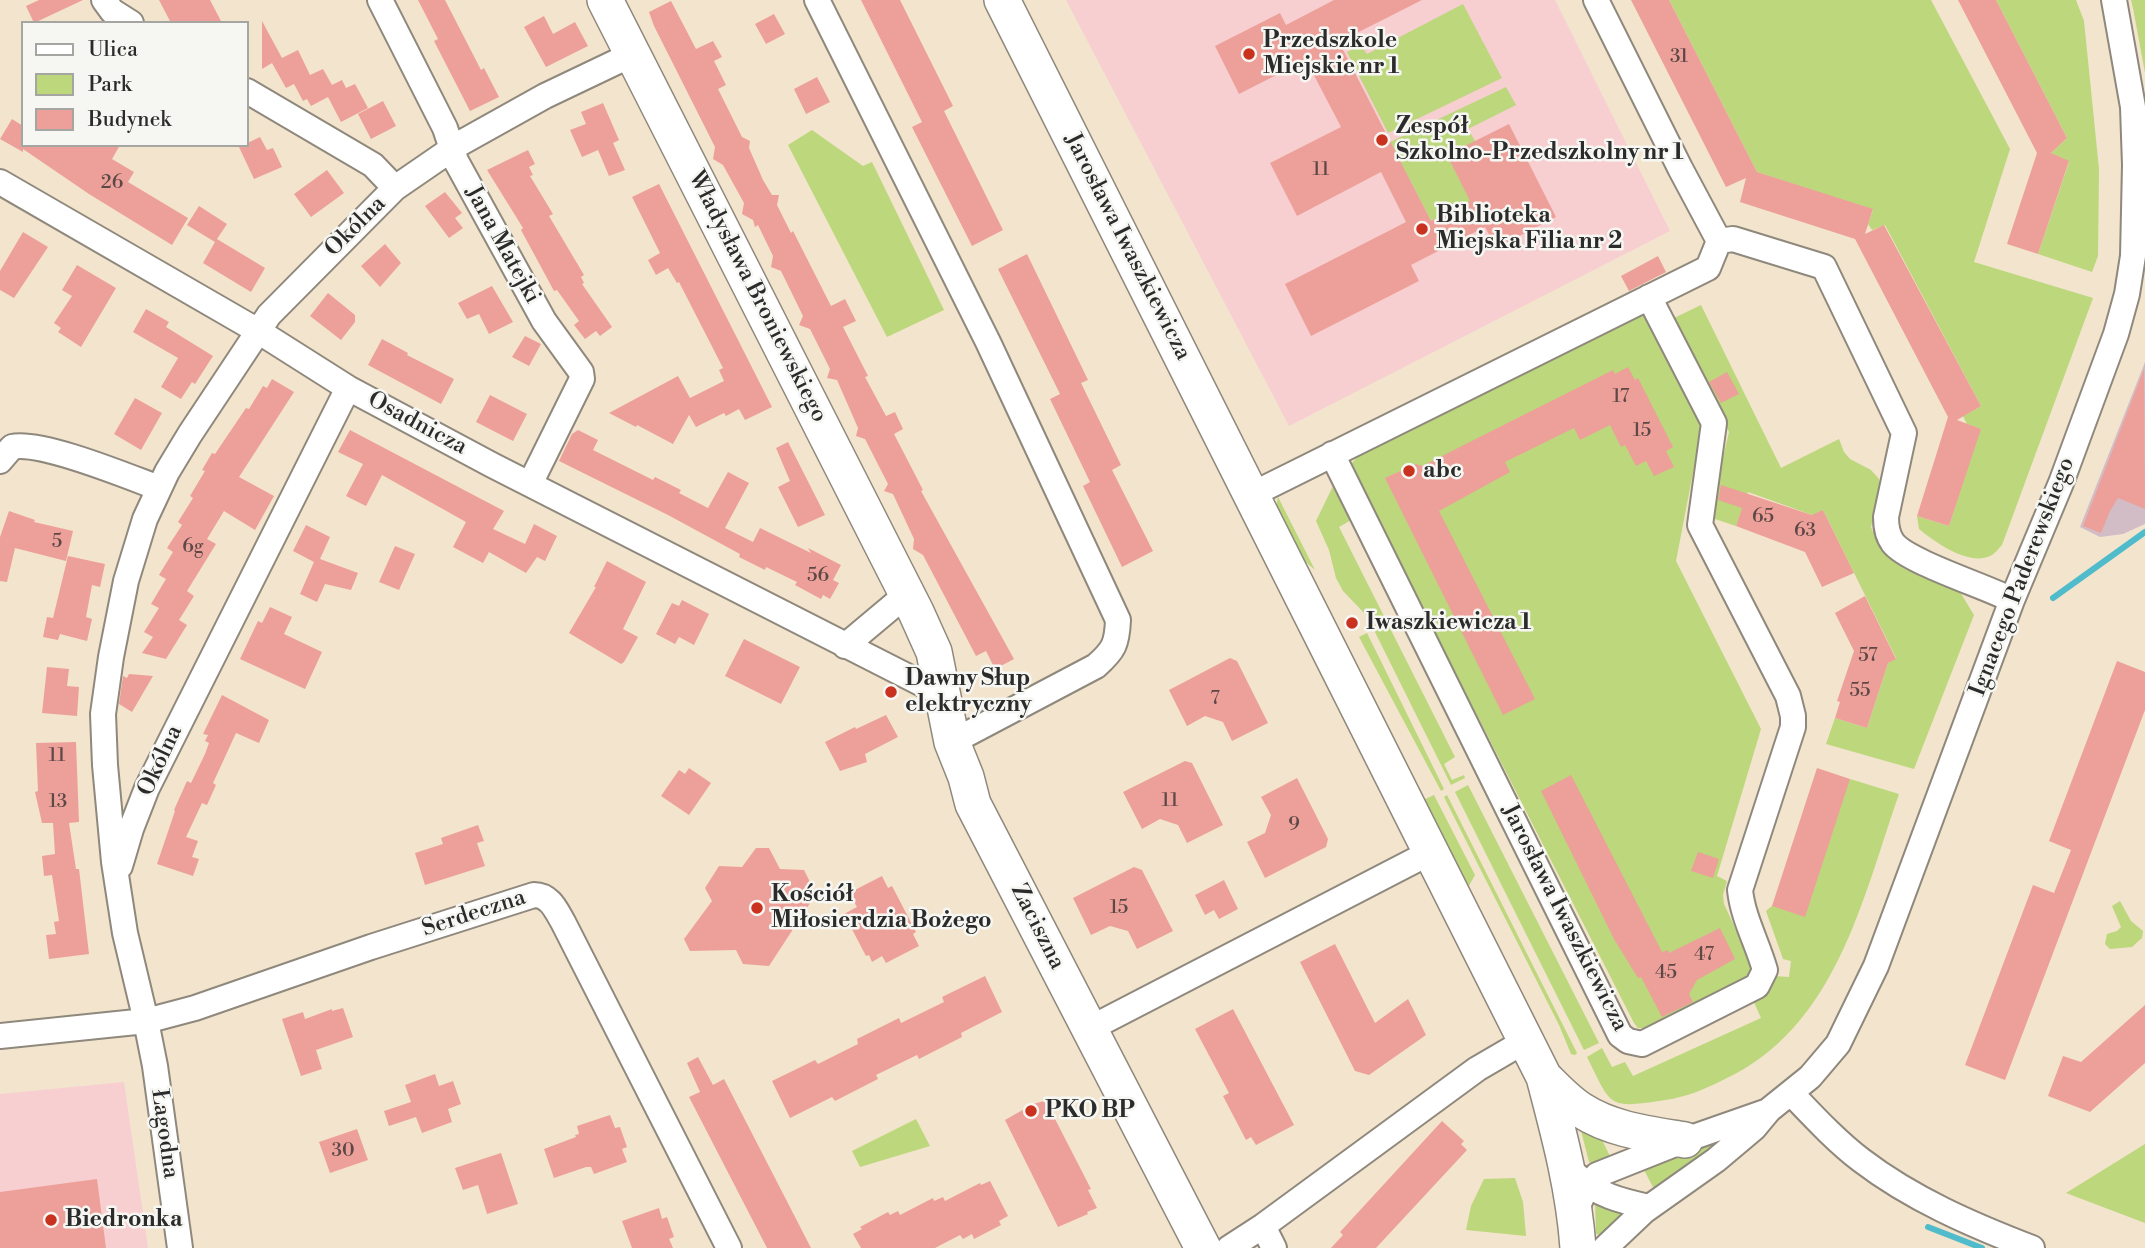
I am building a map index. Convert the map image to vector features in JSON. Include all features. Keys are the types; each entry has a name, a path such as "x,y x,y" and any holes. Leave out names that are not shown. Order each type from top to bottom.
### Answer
{"street":[{"path":"104,0 112,11 128,21"},
{"name":"Jana Matejki","path":"380,0 445,128 456,161 544,321 581,372 582,379 530,484"},
{"name":"Władysława Broniewskiego","path":"605,0 907,594 934,652 942,694"},
{"path":"817,0 982,330 1118,620 1117,638 1112,651 1085,673 952,742"},
{"name":"Jarosława Iwaszkiewicza","path":"1002,0 1544,1077 1577,1187 1578,1248"},
{"path":"1596,0 1719,241"},
{"name":"Ignacego Paderewskiego","path":"1605,1248 1649,1207 1716,1160 1754,1128 1769,1110 1810,1077 1829,1056 1856,1010 1911,874 2012,600 2065,470 2116,334 2127,294 2133,256 2133,107 2114,0"},
{"name":"Okólna","path":"146,1021 125,933 117,877 105,765 103,714 126,581 145,519 159,488 190,434 269,315 396,188 452,148 545,96 633,54"},
{"path":"248,92 373,165 396,188"},
{"name":"Osadnicza","path":"0,182 258,331 348,388 845,646"},
{"path":"1719,241 1733,239 1824,267 1905,433 1886,517 1886,530 1893,543 1906,555 2012,600"},
{"path":"1251,495 1708,268 1719,241"},
{"name":"Jarosława Iwaszkiewicza","path":"1332,454 1620,1034 1628,1041 1642,1044 1757,986 1765,970 1759,948 1742,911 1740,890 1793,727 1788,696 1700,525 1714,423 1649,297"},
{"name":"Okólna","path":"117,877 147,788 348,388"},
{"path":"0,461 12,447 28,446 104,466 159,488"},
{"path":"907,594 845,646 942,694"},
{"name":"Zaciszna","path":"942,694 952,742 974,804 1089,1029 1205,1246"},
{"path":"1089,1029 1431,852"},
{"name":"Serdeczna","path":"146,1021 208,1004 508,901 528,895 540,895 555,908 567,929 729,1248"},
{"path":"0,1036 146,1021"},
{"name":"Łagodna","path":"146,1021 155,1066 180,1248"},
{"path":"1205,1246 1263,1226 1477,1069 1525,1041"},
{"path":"1544,1077 1578,1108 1597,1119 1632,1131 1685,1140"},
{"path":"1791,1093 1846,1148 1896,1184 1942,1210 2032,1248"},
{"name":"Ignacego Paderewskiego","path":"1577,1187 1597,1175 1769,1110"},
{"path":"1577,1187 1649,1207"},
{"path":"1263,1226 1274,1248"}],"shaded area":[{"name":"Zespół Szkolno-Przedszkolny nr 1","path":"1066,0 1555,0 1670,231 1289,426"},
{"path":"2145,362 2145,524 2123,534 2100,537 2080,527"},
{"path":"124,1082 148,1248 0,1248 0,1094"}],"green space":[{"path":"1669,0 1931,0 2010,149 1974,262 2093,298 2002,545 1992,555 1972,558 1962,555 1943,546 1919,529 1917,516 1949,526 1980,429 1967,424 1963,416 1981,406 1885,225 1872,230 1868,224 1873,210 1757,172"},
{"path":"1996,0 2076,0 2084,21 2099,169 2098,256 2092,272 2038,254 2069,162 2051,153 2067,138"},
{"path":"2131,0 2145,0 2145,73 2133,8"},
{"path":"1463,4 1502,78 1388,133 1347,52 1361,45 1367,54"},
{"path":"1506,87 1516,105 1468,129 1475,141 1478,216 1469,221 1461,206 1431,221 1390,142"},
{"path":"812,130 863,166 872,162 944,310 887,337 788,145"},
{"path":"1701,305 1781,468 1839,439 1850,459 1871,470 1879,479 1880,489 1871,527 1878,545 1905,569 1957,587 1974,615 1914,769 1826,744 1835,718 1867,728 1888,663 1896,658 1823,510 1815,516 1748,492 1736,526 1709,517 1729,432 1674,318"},
{"path":"1634,316 1643,316 1651,322 1702,426 1676,561 1761,729 1717,876 1727,881 1723,895 1724,904 1750,960 1751,969 1746,977 1709,1002 1666,1023 1638,1028 1352,470 1352,463 1357,457"},
{"path":"1334,484 1353,519 1339,527 1455,757 1444,764 1452,780 1464,775 1465,778 1451,785 1367,616 1343,591 1336,578 1329,550 1316,521"},
{"path":"1278,497 1315,570 1298,555 1276,507"},
{"path":"1367,633 1444,789 1441,791 1359,637"},
{"path":"1850,779 1899,794 1857,917 1840,957 1819,994 1794,1027 1763,1056 1725,1079 1673,1099 1632,1104 1614,1101 1607,1095 1587,1057 1602,1048 1612,1067 1625,1062 1633,1076 1761,1018 1753,1000 1774,976 1789,977 1791,961 1783,959 1766,911 1772,906"},
{"path":"1468,785 1599,1043 1584,1050 1455,792"},
{"path":"1434,795 1475,875 1466,891 1421,801"},
{"path":"1447,795 1577,1053 1575,1055 1571,1054 1444,797"},
{"path":"2120,901 2131,921 2143,931 2142,938 2132,947 2110,949 2105,944 2107,934 2121,927 2112,906"},
{"path":"916,1119 930,1146 860,1167 852,1151"},
{"path":"1578,1119 1597,1130 1612,1160 1596,1165 1589,1162"},
{"path":"1746,1125 1654,1189 1642,1166"},
{"path":"2145,1144 2145,1223 2066,1193"},
{"path":"1515,1178 1523,1202 1526,1236 1466,1230 1471,1206 1484,1179"},
{"path":"1595,1199 1630,1213 1599,1235 1596,1234"}],"building":[{"path":"39,0 83,0 38,21 33,21 26,6"},
{"path":"159,0 210,0 221,21 170,21"},
{"path":"418,0 445,0 481,70 484,68 499,97 470,111 434,41 438,39"},
{"path":"861,0 900,0 953,106 944,111 1003,230 972,246 912,127 922,122"},
{"path":"1334,0 1422,0 1339,42 1431,221 1470,201 1447,155 1509,124 1556,217 1496,248 1485,227 1411,265 1419,281 1311,336 1285,284 1406,222 1381,172 1297,216 1270,163 1341,127 1306,60 1239,94 1215,46 1280,13 1286,25"},
{"path":"1631,0 1669,0 1757,172 1873,209 1865,234 1884,225 1981,406 1957,420 1981,429 1949,526 1917,516 1948,417 1855,239 1740,202 1746,178 1726,187"},
{"path":"1958,0 1996,0 2067,138 2051,153 2069,161 2038,254 2007,244 2037,153"},
{"path":"671,1 696,49 713,41 722,57 714,61 726,85 718,89 742,137 750,141 749,148 763,180 772,195 779,195 777,205 831,306 845,299 856,321 843,327 868,376 865,377 886,416 895,412 903,429 894,434 923,490 921,491 1014,659 995,669 986,651 976,656 923,555 913,549 914,539 893,494 884,491 888,484 865,439 856,436 858,428 837,380 827,378 830,369 810,329 799,325 803,316 781,271 771,267 773,256 758,225 755,227 753,220 742,214 744,203 723,165 713,159 715,147 649,12"},
{"path":"774,14 785,34 766,44 755,24"},
{"path":"544,16 553,34 575,22 588,46 546,67 524,27"},
{"path":"262,21 282,58 298,50 310,75 323,69 332,85 342,80 346,88 355,84 368,108 341,122 328,97 311,106 307,99 303,101 294,84 286,88 272,63 262,69"},
{"path":"817,77 830,102 806,114 794,89"},
{"path":"383,101 396,126 371,139 358,114"},
{"path":"603,103 619,140 613,143 625,170 609,176 598,150 582,157 570,130 586,124 581,112"},
{"path":"12,119 21,125 21,147 119,147 112,159 134,172 128,182 188,218 172,245 23,149 23,152 0,139"},
{"path":"260,137 267,150 273,148 282,167 254,179 239,147 248,147 248,143"},
{"path":"528,150 535,164 529,167 533,175 530,176 553,214 549,216 584,275 581,277 584,283 582,284 612,327 600,336 596,331 585,339 574,325 579,321 557,290 554,291 521,230 523,228 487,170"},
{"path":"327,170 344,193 311,217 294,194"},
{"path":"659,184 772,407 745,420 739,409 726,416 724,413 696,427 689,415 673,444 609,413 678,376 690,398 724,381 719,370 723,368 679,282 677,283 668,268 656,275 648,260 660,253 632,197"},
{"path":"445,192 462,213 455,218 463,228 449,238 425,206"},
{"path":"199,206 227,224 217,239 265,268 251,292 203,263 215,242 187,225"},
{"path":"23,232 48,247 14,298 0,290 0,271"},
{"path":"385,244 401,263 380,287 361,266"},
{"path":"1027,254 1088,380 1081,383 1121,465 1112,470 1153,551 1122,567 1083,486 1090,482 1050,399 1060,394 998,269"},
{"path":"1658,256 1666,272 1629,291 1621,276"},
{"path":"77,265 116,288 81,347 58,332 61,328 54,323 72,296 62,290"},
{"path":"492,286 513,322 489,334 479,314 467,319 458,303"},
{"path":"328,293 355,315 355,322 341,340 310,316"},
{"path":"146,309 169,322 166,327 213,356 195,384 192,382 181,399 161,387 178,358 133,332"},
{"path":"525,336 541,344 529,366 512,357"},
{"path":"382,339 454,379 441,404 368,365"},
{"path":"1628,367 1635,380 1638,378 1673,447 1666,451 1674,467 1654,476 1646,461 1636,466 1625,445 1621,447 1610,425 1580,440 1574,428 1505,462 1510,472 1439,511 1535,699 1503,715 1385,478 1416,464 1422,466 1613,370 1615,374"},
{"path":"2144,369 2145,509 2118,498 2101,533 2083,526"},
{"path":"1727,372 1739,394 1721,403 1709,382"},
{"path":"272,379 294,392 239,477 274,496 255,530 224,511 207,539 216,544 187,591 194,596 179,620 187,625 166,659 142,653 153,637 144,632 159,608 151,604 166,579 159,575 173,552 167,548 182,525 178,522 193,498 190,496 205,471 202,470 246,408 249,409 263,386 267,388"},
{"path":"490,395 527,414 513,441 476,422"},
{"path":"135,398 162,413 141,450 114,434"},
{"path":"350,430 504,511 493,529 525,544 534,524 557,536 545,561 537,557 526,573 489,552 483,563 453,547 466,522 382,475 366,506 346,496 363,464 338,452"},
{"path":"578,430 598,440 593,450 653,480 655,477 681,490 679,493 708,508 728,472 749,483 725,528 753,542 760,528 841,565 833,580 839,583 830,599 823,595 821,599 795,585 797,582 739,557 740,554 668,515 559,461 572,434"},
{"path":"788,442 825,515 798,527 778,487 790,481 776,448"},
{"path":"1721,485 1812,515 1823,510 1854,573 1822,587 1805,552 1736,526 1742,508 1718,500"},
{"path":"9,511 35,520 34,522 73,531 66,561 15,548 7,582 0,581 0,537"},
{"path":"306,525 330,537 320,559 358,573 351,590 325,584 317,602 300,594 314,562 293,551"},
{"path":"395,546 415,554 399,590 379,582"},
{"path":"68,556 105,564 100,587 92,585 86,617 92,619 87,641 60,634 58,640 43,637 47,617 53,618"},
{"path":"607,561 646,582 623,629 638,637 621,664 569,633 596,587"},
{"path":"1865,596 1896,659 1888,663 1867,728 1835,718 1840,702 1837,701 1854,651 1835,613"},
{"path":"682,600 709,614 694,645 679,637 675,644 656,634 672,603 679,606"},
{"path":"270,607 292,617 284,634 322,652 305,689 240,659 258,621 262,623"},
{"path":"744,639 800,667 781,704 725,676"},
{"path":"1230,658 1237,661 1268,723 1232,741 1223,722 1205,716 1187,726 1169,690"},
{"path":"2117,661 2145,672 2145,710 2005,1080 1965,1065 2033,885 2054,893 2071,850 2049,841"},
{"path":"47,667 69,669 67,686 79,687 77,716 42,713"},
{"path":"129,674 153,676 132,712 119,704 123,676 127,678"},
{"path":"222,695 269,720 259,743 236,733 213,783 216,785 207,805 202,803 186,837 198,841 192,857 199,859 193,876 157,864 174,810 187,781 191,783 205,754 209,743 205,741 208,735 203,734"},
{"path":"886,715 898,737 865,754 867,762 840,771 825,742"},
{"path":"76,742 79,822 69,823 76,869 79,869 89,954 49,959 46,935 56,934 54,922 59,921 52,875 44,876 42,856 55,854 53,823 42,823 35,792 38,791 36,743"},
{"path":"1185,761 1192,763 1223,825 1187,843 1178,825 1160,819 1142,829 1123,792"},
{"path":"689,768 711,783 689,815 661,796 679,770 685,774"},
{"path":"1817,768 1850,779 1805,917 1772,906"},
{"path":"1571,775 1662,952 1668,950 1669,953 1720,928 1735,959 1697,980 1689,994 1693,1002 1662,1017 1641,977 1638,978 1614,939 1541,791"},
{"path":"1297,778 1328,839 1326,847 1265,878 1247,842 1265,833 1271,815 1261,797"},
{"path":"478,825 484,841 477,843 485,866 425,885 415,853 443,844 441,838"},
{"name":"Kościół Miłosierdzia Bożego","path":"756,848 769,848 780,869 804,870 816,894 769,966 743,964 736,950 690,951 684,939 712,901 705,888 719,866 742,867"},
{"path":"1698,852 1719,859 1713,878 1691,871"},
{"path":"1134,867 1142,870 1173,931 1137,949 1128,931 1110,926 1091,935 1073,898"},
{"path":"882,876 888,888 892,886 916,932 913,934 919,946 886,963 882,956 872,962 869,955 866,956 844,914 857,907 849,893"},
{"path":"1224,880 1238,909 1219,919 1214,910 1205,915 1195,895"},
{"path":"1335,944 1375,1023 1408,999 1426,1035 1369,1075 1355,1071 1300,962"},
{"path":"985,976 1002,1012 919,1059 917,1055 876,1075 878,1079 835,1101 832,1097 790,1118 772,1081 815,1060 818,1064 858,1044 857,1039 899,1018 901,1023 944,1002 942,997"},
{"path":"2145,1005 2145,1063 2090,1112 2048,1096 2063,1056 2081,1062"},
{"path":"343,1008 353,1037 316,1050 322,1069 301,1076 282,1019 303,1012 305,1019"},
{"path":"1233,1009 1294,1125 1256,1145 1251,1137 1246,1140 1223,1096 1229,1093 1195,1029"},
{"path":"698,1057 713,1085 724,1079 811,1248 767,1248 689,1097 700,1092 687,1063"},
{"path":"435,1074 439,1086 453,1081 461,1104 448,1109 452,1122 422,1133 416,1117 389,1126 384,1111 411,1102 405,1085"},
{"path":"1044,1101 1091,1189 1088,1190 1097,1208 1058,1227 1005,1120 1033,1104"},
{"path":"610,1115 615,1128 620,1127 627,1147 622,1149 627,1162 594,1174 591,1167 586,1167 554,1178 544,1149 576,1137 575,1135 579,1134 577,1126"},
{"path":"1442,1121 1464,1141 1461,1144 1467,1150 1376,1248 1331,1248 1343,1235 1340,1232"},
{"path":"357,1129 368,1160 330,1173 319,1142"},
{"path":"501,1153 518,1204 487,1214 478,1185 463,1190 455,1168"},
{"name":"Biedronka","path":"97,1179 106,1248 0,1248 0,1192"},
{"path":"990,1181 1008,1216 999,1221 1001,1225 974,1239 972,1234 963,1239 960,1235 935,1248 861,1248 853,1234 862,1229 860,1227 888,1212 890,1215 898,1211 900,1215 933,1198 934,1201 943,1197 945,1201 980,1183 981,1185"},
{"path":"659,1208 662,1219 667,1217 674,1237 669,1239 673,1248 632,1248 622,1221"}],"waterway":[{"path":"2053,598 2145,532"},
{"path":"1928,1227 1982,1248"}],"place":[{"name":"Przedszkole Miejskie nr 1","path":"1249,54"},
{"name":"Zespół Szkolno-Przedszkolny nr 1","path":"1382,140"},
{"name":"Biblioteka Miejska Filia nr 2","path":"1422,229"},
{"name":"abc","path":"1409,471"},
{"name":"Iwaszkiewicza 1","path":"1352,623"},
{"name":"Dawny Słup elektryczny","path":"891,692"},
{"name":"Kościół Miłosierdzia Bożego","path":"757,908"},
{"name":"PKO BP","path":"1031,1111"},
{"name":"Biedronka","path":"51,1220"}]}
